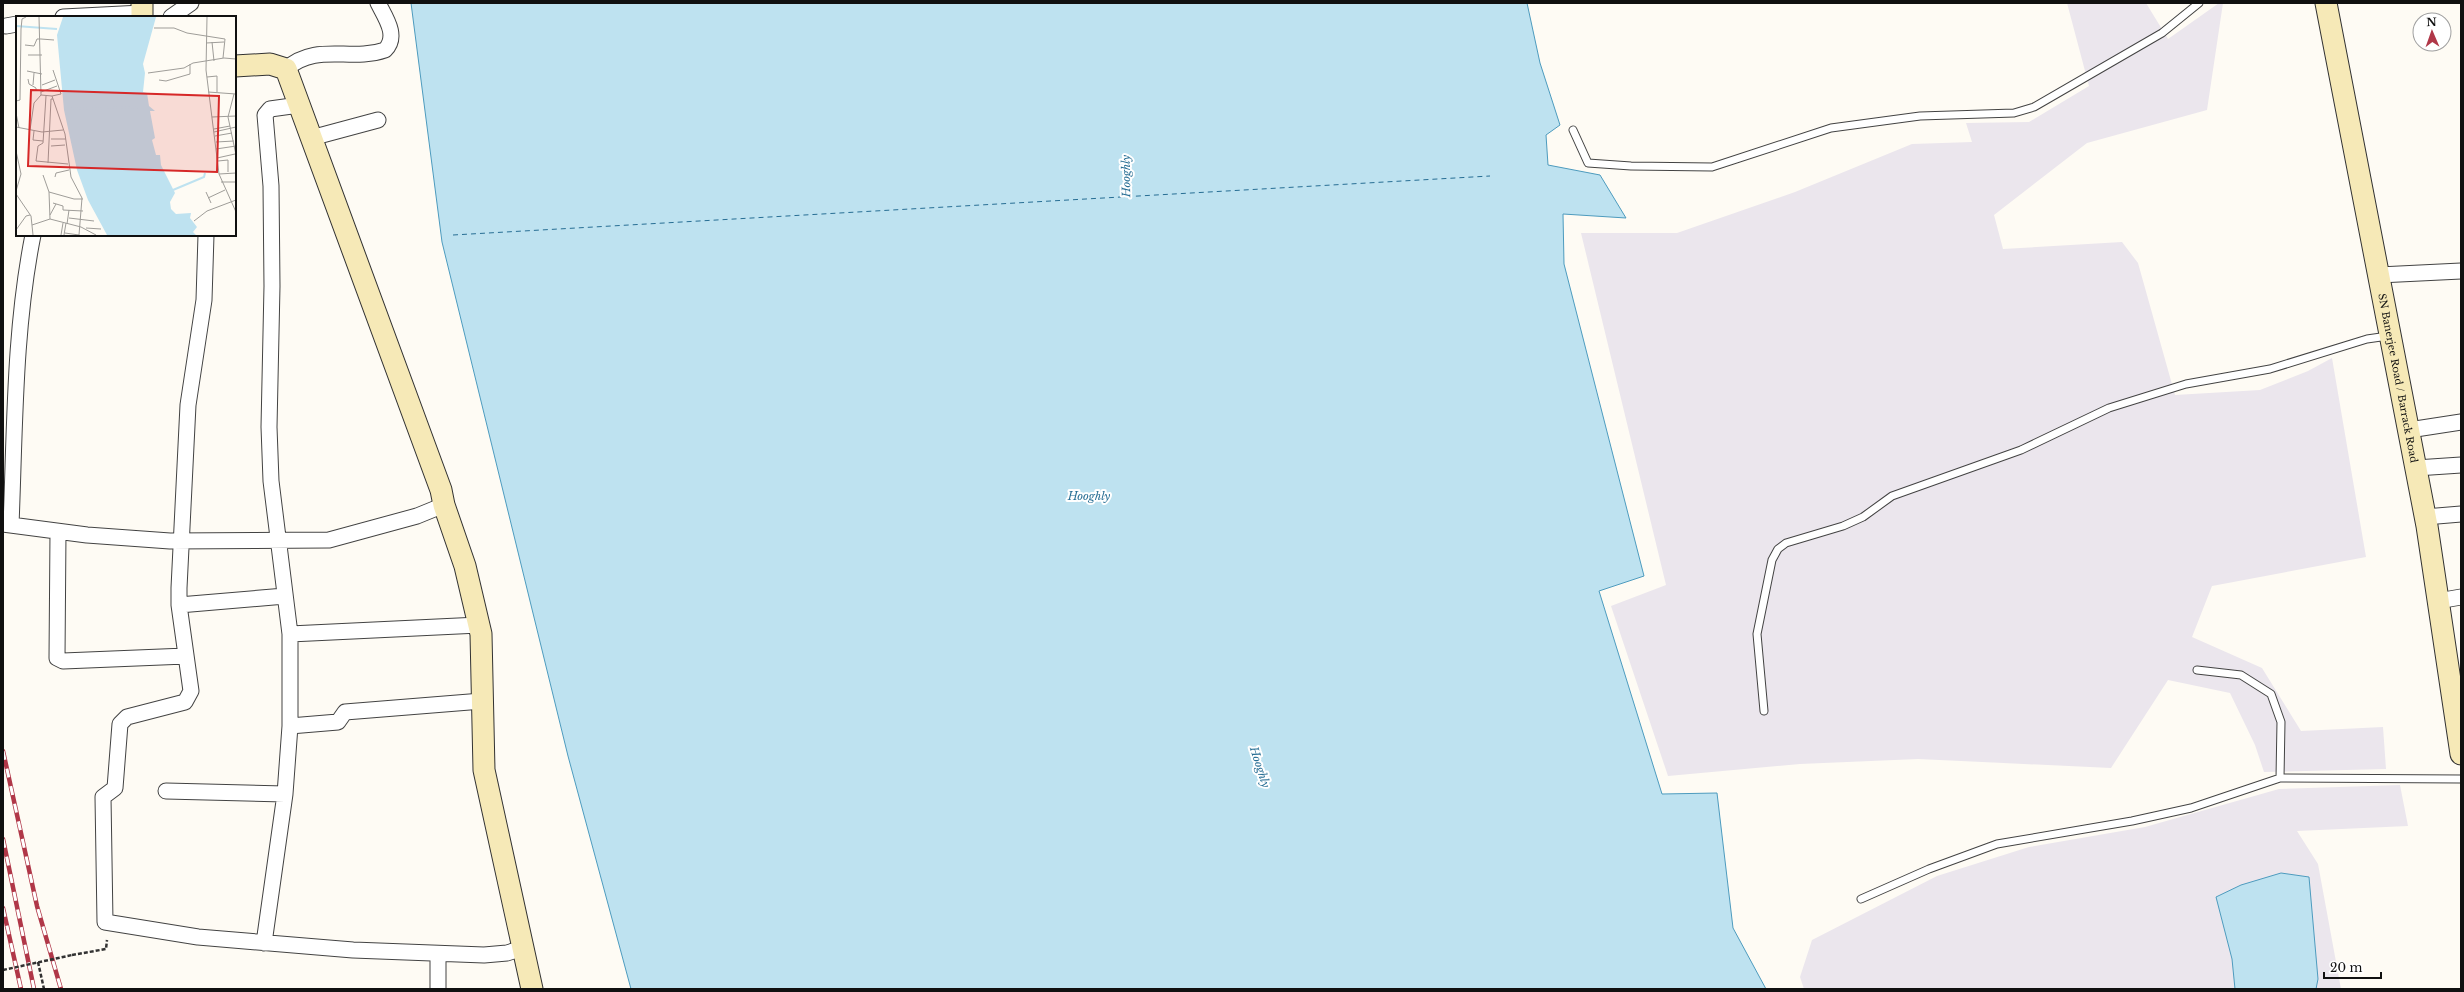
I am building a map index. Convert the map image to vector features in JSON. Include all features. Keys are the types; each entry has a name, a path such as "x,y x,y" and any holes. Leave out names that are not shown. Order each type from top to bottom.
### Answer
{"street":[{"path":"172,16 191,3"},
{"path":"286,69 296,60 309,55 371,53 385,50 392,36 378,3"},
{"name":"SN Banerjee Road / Barrack Road","path":"2326,3 2426,517 2438,601 2456,685 2461,750"},
{"path":"71,12 142,11"},
{"path":"236,66 270,64 286,69"},
{"path":"286,69 441,490 444,505 465,566 479,625 484,770 532,989"},
{"path":"264,943 285,794 290,726 290,634 271,466 271,186 265,115 270,109 299,105"},
{"path":"311,138 378,120"},
{"path":"33,236 26,269 16,378 7,524 58,532 180,541 328,540 418,516 444,505"},
{"path":"206,236 204,300 188,405 180,541 179,605 191,691 185,702 127,717 120,724 115,788 103,797 105,922 108,924 264,943 438,954 484,955 507,953 523,948"},
{"path":"2379,275 2461,271"},
{"path":"2408,430 2461,422"},
{"path":"2416,468 2461,464"},
{"path":"2426,517 2461,514"},
{"path":"58,532 58,658 63,661 186,656"},
{"path":"179,605 285,596"},
{"path":"2438,601 2461,597"},
{"path":"290,634 479,625"},
{"path":"290,726 338,722 345,712 482,701"},
{"path":"166,791 285,794"},
{"path":"438,954 438,989"}],"lane":[{"path":"1573,130 1588,163 1631,166 1712,167 1831,128 1920,116 2014,113 2034,107 2162,33 2199,3"},
{"path":"1764,711 1757,634 1772,560 1778,549 1786,542 1843,526 1863,517 1892,496 2021,450 2109,408 2186,384 2270,369 2367,339 2390,335"},
{"path":"2197,670 2241,675 2271,694 2281,722 2280,778"},
{"path":"1861,899 1929,869 1997,844 2132,821 2191,808 2280,778 2461,779"}],"path":[{"path":"3,970 72,954 106,949 108,924"},
{"path":"38,962 44,989"}],"shaded area":[{"path":"2067,3 2146,3 2168,39 2219,3 2223,3 2207,110 2087,143 1994,215 2003,249 2122,242 2138,263 2175,395 2260,390 2308,371 2332,358 2366,557 2212,586 2192,637 2262,668 2301,731 2383,727 2386,769 2264,772 2255,745 2230,693 2168,680 2111,768 1918,759 1800,764 1668,776 1611,606 1666,585 1581,233 1677,233 1795,192 1912,144 1972,142 1966,123 2029,122 2089,86"},
{"path":"2400,785 2408,826 2297,831 2318,864 2341,989 1804,989 1800,977 1812,940 1937,876 2029,847 2145,827 2279,789"}],"water":[{"name":"Hooghly","path":"411,3 1527,3 1540,63 1560,125 1546,135 1548,165 1600,175 1626,218 1563,214 1564,264 1644,576 1599,591 1662,794 1717,793 1733,928 1766,989 631,989 568,756 442,242"},
{"path":"2281,873 2309,877 2318,979 2316,989 2235,989 2232,959 2216,897 2241,885"}],"ferry route":[{"path":"453,235 1490,176"}],"railway":[{"path":"3,751 37,906 61,989"},
{"path":"3,839 34,989"},
{"path":"3,908 21,989"}]}
